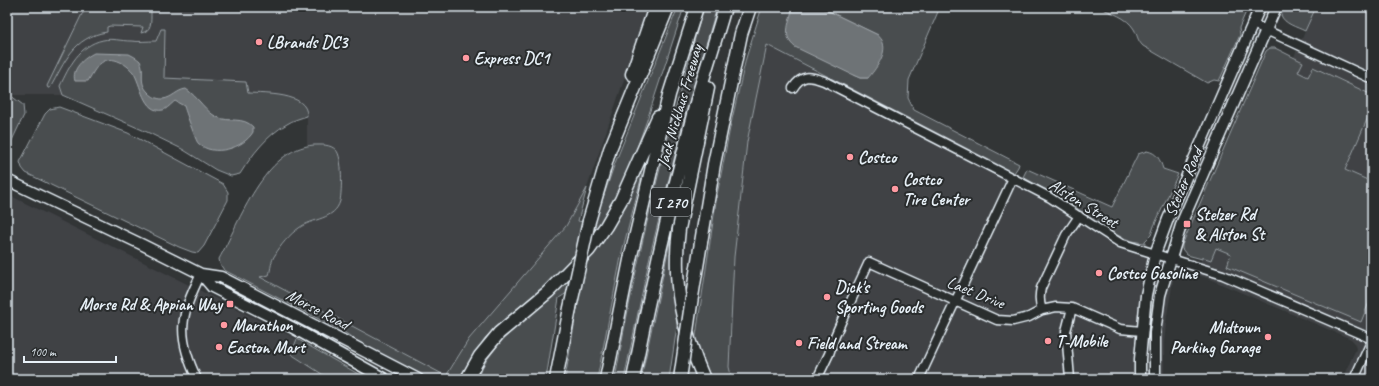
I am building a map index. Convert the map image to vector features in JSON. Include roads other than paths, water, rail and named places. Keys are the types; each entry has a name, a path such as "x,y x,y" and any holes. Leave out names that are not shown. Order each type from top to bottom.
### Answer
{"highway":[{"path":"556,379 589,221 625,94 655,7"},
{"path":"610,149 668,7"},
{"name":"Jack Nicklaus Freeway","path":"606,379 631,255 669,94 697,7"},
{"name":"Jack Nicklaus Freeway","path":"633,379 669,209 697,102 725,7"},
{"path":"680,379 714,164 741,34 750,7"},
{"path":"704,379 693,355 683,320 678,296 676,252 679,229 719,28"},
{"path":"468,379 480,356 499,333 548,292 589,250 606,226 621,200 669,94"}],"main road":[{"name":"Stelzer Road","path":"1140,379 1142,332 1146,295 1155,254 1168,218 1260,7"},
{"name":"Stelzer Road","path":"1155,379 1155,333 1160,295 1182,222 1276,7"},
{"name":"Morse Road","path":"7,180 201,274 222,277 418,379"},
{"name":"Morse Road","path":"201,274 212,287 293,328 385,379"}],"street":[{"path":"1253,24 1372,79"},
{"name":"Alston Street","path":"793,88 798,80 806,77 813,77 824,81 1049,197 1120,243 1223,275 1372,340"},
{"path":"922,378 955,302 1013,178"},
{"path":"1042,310 1039,294 1041,288 1066,235 1079,216"},
{"name":"Laet Drive","path":"817,379 829,354 842,320 870,262 997,320 1013,321 1056,306 1072,308 1120,329 1142,332"},
{"path":"197,379 185,348 183,328 186,308 201,274"},
{"path":"1070,379 1066,331 1072,308"},
{"path":"1354,379 1372,340"}],"place":[{"name":"LBrands DC3","path":"259,42"},
{"name":"Express DC1","path":"466,58"},
{"name":"Costco","path":"850,157"},
{"name":"Costco Tire Center","path":"895,189"},
{"name":"Stelzer Rd & Alston St","path":"1187,224"},
{"name":"Costco Gasoline","path":"1099,273"},
{"name":"Dick's Sporting Goods","path":"827,297"},
{"name":"Morse Rd & Appian Way","path":"230,304"},
{"name":"Marathon","path":"224,325"},
{"name":"Midtown Parking Garage","path":"1268,337"},
{"name":"T-Mobile","path":"1048,341"},
{"name":"Field and Stream","path":"799,343"},
{"name":"Easton Mart","path":"219,347"}]}
